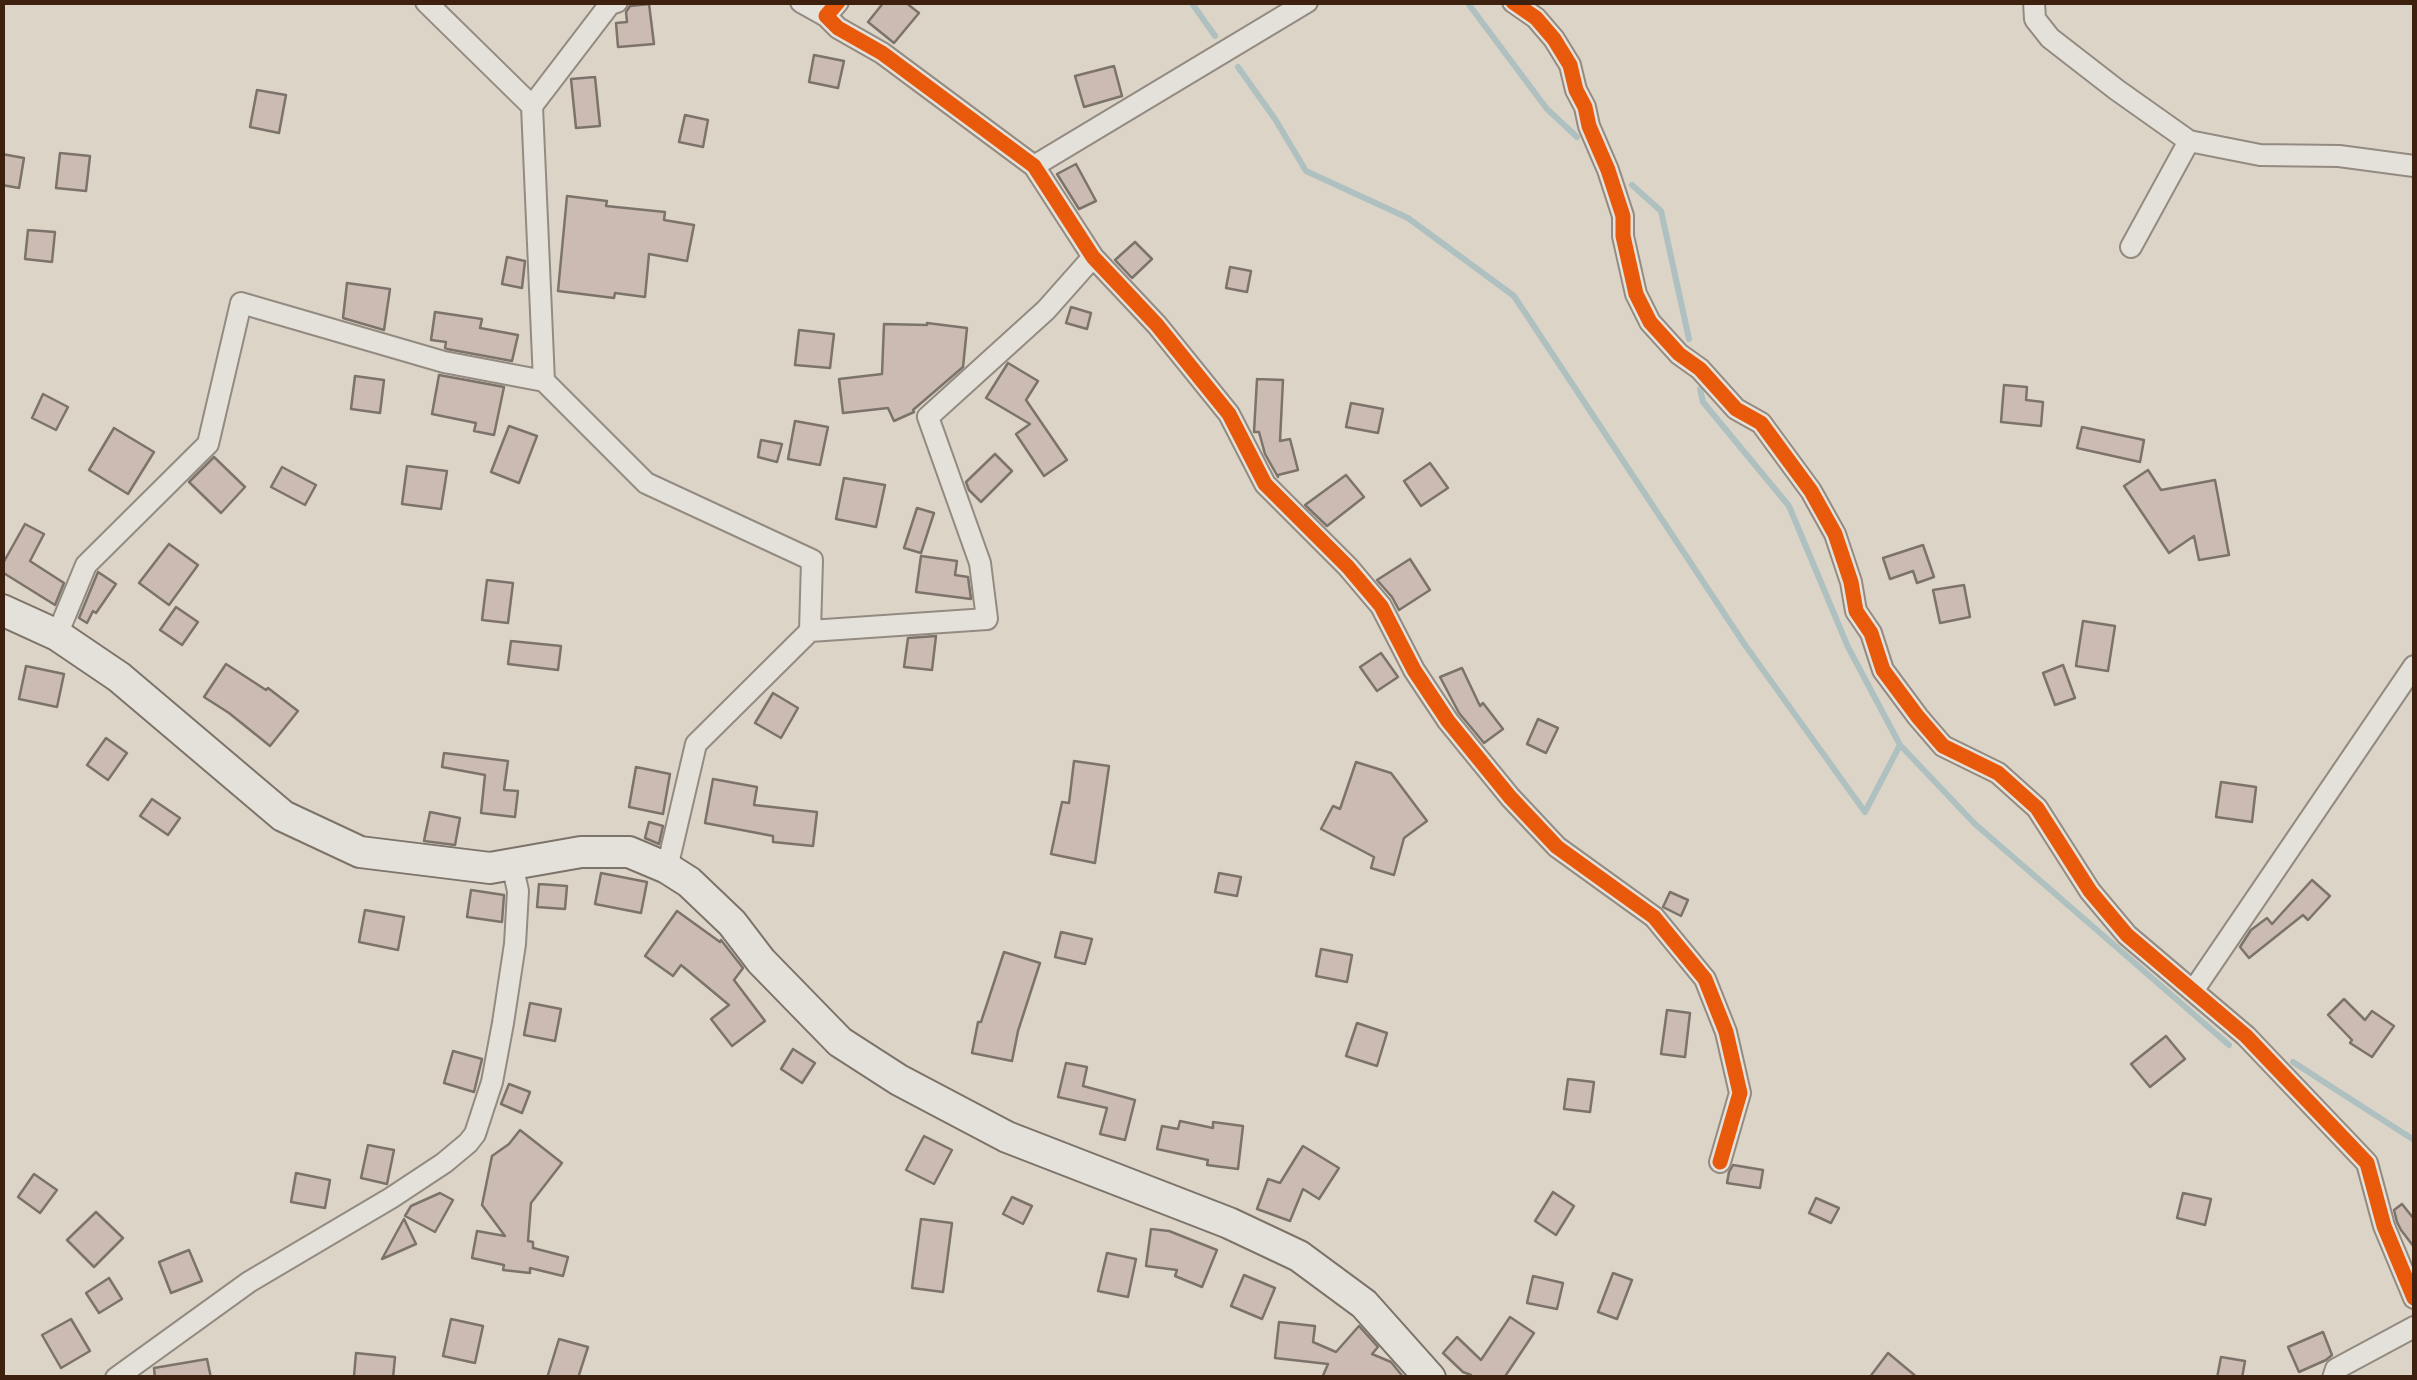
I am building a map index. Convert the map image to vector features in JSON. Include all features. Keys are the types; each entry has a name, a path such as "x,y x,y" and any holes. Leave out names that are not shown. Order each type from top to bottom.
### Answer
{"main road":[{"path":"2,610 57,635 119,677 283,816 360,852 490,868 581,852 629,852 667,868 689,882 732,922 760,962 840,1042 899,1080 1007,1137 1229,1223 1299,1256 1364,1304 1430,1378"}],"street":[{"path":"426,2 532,106"},
{"path":"544,381 532,106 610,4 616,2"},
{"path":"801,2 832,9 838,28 882,53 1034,166 1094,257 1157,325 1229,414 1265,484 1381,606 1414,670 1448,721 1510,797 1557,848 1654,917 1705,980 1726,1032 1740,1093 1720,1162"},
{"path":"1034,166 1307,2"},
{"path":"1513,2 1536,18 1570,64 1623,216 1623,236 1636,294 1650,322 1736,409 1760,423 1812,491 1835,534 1856,611 1871,633 1884,670 1943,746 1998,773 2038,808 2090,891 2127,935 2246,1036 2367,1164 2384,1226 2414,1298"},
{"path":"2034,2 2036,19 2050,38 2189,141 2260,155 2339,156 2414,166"},
{"path":"2132,247 2189,141"},
{"path":"667,868 696,744 810,631 987,619 980,563 928,417 1046,310 1094,257"},
{"path":"57,635 86,565 208,444 241,303 444,362 544,381 646,483 812,560 810,631"},
{"path":"2193,991 2414,666"},
{"path":"116,1378 249,1282 444,1162 475,1134 492,1082 515,944 518,891 512,864"},
{"path":"2334,1378 2336,1369 2414,1327"}],"building":[{"path":"884,2 905,2 919,13 894,43 868,22"},
{"path":"649,4 654,44 618,47 616,23 627,22 630,6"},
{"path":"814,55 844,61 838,88 809,82"},
{"path":"1114,66 1122,96 1084,107 1075,76"},
{"path":"595,77 600,126 576,128 571,79"},
{"path":"257,90 286,95 279,133 250,127"},
{"path":"685,115 708,120 703,147 679,142"},
{"path":"60,153 90,156 86,191 56,188"},
{"path":"2,154 24,158 19,188 2,185"},
{"path":"1076,164 1096,201 1079,209 1057,174"},
{"path":"567,196 607,201 606,206 665,212 664,220 694,225 687,261 649,254 645,297 615,293 614,298 558,291"},
{"path":"28,230 55,232 52,262 25,259"},
{"path":"1135,242 1152,259 1132,278 1115,260"},
{"path":"507,257 525,261 522,288 502,284"},
{"path":"1230,267 1251,271 1247,292 1226,288"},
{"path":"347,283 390,289 384,330 343,318"},
{"path":"1071,307 1091,313 1087,329 1066,323"},
{"path":"435,312 482,319 480,328 518,335 512,361 447,349 446,342 431,340"},
{"path":"927,323 967,328 963,367 914,412 894,421 888,408 843,413 839,379 882,374 884,324"},
{"path":"799,330 834,334 830,368 795,365"},
{"path":"1008,363 1038,381 1026,400 1067,460 1044,476 1016,434 1030,424 986,398"},
{"path":"439,375 504,387 494,435 474,431 476,423 432,414"},
{"path":"355,376 384,380 380,413 351,409"},
{"path":"1257,379 1283,380 1280,441 1290,439 1298,470 1278,477 1265,454 1259,432 1254,432"},
{"path":"2004,385 2027,387 2026,400 2043,402 2041,426 2001,422"},
{"path":"43,394 68,407 56,430 32,418"},
{"path":"1351,403 1383,409 1378,433 1346,427"},
{"path":"795,421 828,427 820,465 788,459"},
{"path":"509,426 537,436 519,483 491,472"},
{"path":"2082,427 2144,440 2140,462 2077,448"},
{"path":"114,428 154,452 128,494 89,470"},
{"path":"761,440 782,444 777,462 758,457"},
{"path":"995,454 1012,471 981,502 966,482"},
{"path":"214,457 245,487 221,513 189,482"},
{"path":"1430,463 1448,488 1421,506 1404,481"},
{"path":"407,466 447,471 441,509 402,504"},
{"path":"282,467 316,485 305,505 271,487"},
{"path":"2148,470 2161,490 2215,480 2229,555 2199,560 2194,536 2169,553 2124,486"},
{"path":"1346,475 1364,497 1327,526 1305,505"},
{"path":"844,478 885,485 876,527 836,519"},
{"path":"917,508 934,513 921,553 904,548"},
{"path":"25,524 44,534 30,561 64,583 55,605 2,572 2,565"},
{"path":"169,544 198,565 169,605 139,583"},
{"path":"1923,545 1934,577 1917,583 1913,571 1890,579 1883,558"},
{"path":"921,556 957,561 955,575 968,577 971,599 916,592"},
{"path":"1410,559 1430,590 1399,610 1377,580"},
{"path":"98,572 116,584 87,623 79,618"},
{"path":"487,580 513,583 508,623 482,620"},
{"path":"1964,585 1970,617 1940,623 1933,590"},
{"path":"176,607 198,622 182,645 160,630"},
{"path":"2083,621 2115,626 2108,671 2076,666"},
{"path":"936,636 932,670 904,667 908,638"},
{"path":"511,641 561,646 558,670 508,664"},
{"path":"1381,653 1398,677 1377,691 1360,667"},
{"path":"226,664 298,711 270,746 204,697"},
{"path":"2063,665 2075,698 2055,705 2043,673"},
{"path":"26,666 64,674 57,707 19,699"},
{"path":"1462,668 1480,706 1483,703 1503,729 1484,743 1459,713 1440,677"},
{"path":"773,693 798,708 781,738 755,723"},
{"path":"1538,719 1558,728 1546,753 1527,744"},
{"path":"106,738 127,753 108,780 87,765"},
{"path":"444,753 508,761 504,790 518,791 515,817 481,813 485,775 442,767"},
{"path":"1074,761 1109,766 1095,863 1051,854 1062,802 1069,803"},
{"path":"1356,762 1391,773 1427,821 1404,838 1394,875 1371,868 1374,857 1321,829 1333,806 1340,809"},
{"path":"636,767 670,774 663,814 629,807"},
{"path":"713,779 757,787 754,805 817,812 813,846 773,842 773,836 705,823"},
{"path":"2221,782 2256,787 2252,822 2216,817"},
{"path":"152,799 180,818 168,835 140,816"},
{"path":"430,812 460,818 455,845 424,841"},
{"path":"649,822 663,826 659,844 645,838"},
{"path":"601,873 647,882 641,913 595,904"},
{"path":"1219,873 1241,877 1237,896 1215,892"},
{"path":"2312,880 2330,896 2308,920 2303,915 2249,958 2240,947 2251,930 2267,918 2272,924"},
{"path":"539,884 567,886 565,909 537,907"},
{"path":"471,890 504,895 502,922 467,917"},
{"path":"1670,892 1688,900 1681,916 1663,907"},
{"path":"365,910 404,917 398,950 359,942"},
{"path":"677,911 721,940 743,968 734,980 765,1021 732,1046 711,1019 729,1005 681,965 673,976 645,956"},
{"path":"1061,932 1092,939 1085,964 1055,957"},
{"path":"1321,949 1352,955 1347,982 1316,976"},
{"path":"1004,952 1040,963 1012,1061 972,1053 978,1022"},
{"path":"2344,999 2365,1020 2372,1011 2394,1026 2372,1057 2350,1043 2352,1040 2328,1015"},
{"path":"530,1003 561,1009 555,1041 524,1035"},
{"path":"1667,1010 1690,1013 1685,1057 1661,1054"},
{"path":"1357,1023 1387,1033 1377,1066 1346,1056"},
{"path":"2166,1036 2185,1059 2150,1087 2131,1064"},
{"path":"793,1049 815,1063 802,1083 781,1069"},
{"path":"453,1051 482,1059 474,1092 444,1083"},
{"path":"1066,1063 1087,1067 1083,1086 1135,1100 1125,1140 1100,1134 1107,1108 1058,1097"},
{"path":"1568,1079 1594,1082 1590,1112 1564,1109"},
{"path":"509,1084 530,1092 522,1113 501,1104"},
{"path":"1180,1121 1213,1128 1213,1122 1243,1126 1238,1169 1207,1165 1208,1160 1157,1149 1162,1126 1178,1129"},
{"path":"520,1130 562,1163 531,1203 528,1241 533,1242 533,1248 568,1257 563,1276 530,1268 530,1273 503,1270 504,1265 472,1258 477,1231 505,1236 482,1205 492,1156"},
{"path":"924,1136 952,1150 934,1184 906,1170"},
{"path":"368,1145 394,1150 387,1184 361,1178"},
{"path":"1303,1146 1339,1168 1319,1199 1303,1189 1290,1221 1257,1209 1268,1179 1280,1183"},
{"path":"1733,1165 1763,1170 1760,1188 1727,1183"},
{"path":"296,1173 330,1180 325,1208 291,1202"},
{"path":"34,1174 57,1190 40,1213 18,1197"},
{"path":"1553,1192 1574,1206 1556,1235 1535,1221"},
{"path":"440,1193 453,1200 435,1232 405,1216 411,1206"},
{"path":"2183,1193 2211,1199 2205,1225 2177,1218"},
{"path":"1012,1197 1032,1206 1023,1224 1003,1214"},
{"path":"1816,1198 1839,1208 1831,1223 1809,1213"},
{"path":"2402,1204 2414,1219 2414,1247 2397,1222 2394,1210"},
{"path":"96,1212 123,1238 94,1267 67,1240"},
{"path":"404,1219 416,1244 382,1259"},
{"path":"921,1219 952,1223 943,1292 912,1288"},
{"path":"1151,1229 1169,1231 1217,1250 1202,1287 1175,1276 1177,1270 1146,1266"},
{"path":"189,1250 202,1281 171,1293 159,1262"},
{"path":"1107,1253 1136,1259 1128,1297 1098,1291"},
{"path":"1613,1273 1632,1280 1617,1319 1598,1312"},
{"path":"1244,1275 1275,1288 1262,1319 1231,1306"},
{"path":"1533,1276 1563,1283 1557,1309 1527,1303"},
{"path":"109,1278 122,1299 99,1313 86,1293"},
{"path":"1510,1317 1534,1333 1504,1378 1469,1378 1471,1375 1443,1353 1457,1337 1481,1360"},
{"path":"71,1319 90,1351 61,1368 42,1335"},
{"path":"451,1319 483,1326 475,1363 443,1356"},
{"path":"1279,1322 1315,1326 1313,1342 1336,1352 1359,1326 1378,1347 1372,1354 1391,1362 1404,1378 1322,1378 1328,1364 1275,1358"},
{"path":"2323,1332 2332,1355 2299,1372 2288,1347"},
{"path":"559,1339 588,1347 578,1378 547,1378"},
{"path":"356,1353 395,1357 393,1378 354,1376"},
{"path":"1888,1353 1918,1378 1869,1378"},
{"path":"2221,1357 2245,1361 2242,1378 2217,1378"},
{"path":"207,1359 211,1378 155,1378 154,1368"}],"waterway":[{"path":"1191,2 1215,36"},
{"path":"1467,2 1547,109 1577,137"},
{"path":"1238,67 1306,171 1408,218 1514,296 1745,645 1865,812 1900,745 1975,824 2229,1045"},
{"path":"1632,185 1661,211 1689,339"},
{"path":"1700,389 1703,402 1789,506 1848,647 1900,745"},
{"path":"2293,1062 2414,1140"}],"cycle path":[{"path":"838,2 826,16 838,28 882,53 1034,166 1093,257 1157,325 1229,414 1265,484 1381,606 1414,670 1448,721 1510,797 1557,847 1654,917 1705,979 1726,1032 1740,1093 1720,1162"},
{"path":"1513,2 1536,18 1570,65 1623,216 1623,236 1636,294 1650,322 1736,409 1761,423 1811,491 1835,534 1856,611 1871,633 1883,670 1943,746 1998,773 2037,808 2090,891 2127,935 2246,1036 2367,1163 2384,1226 2414,1298"}]}
